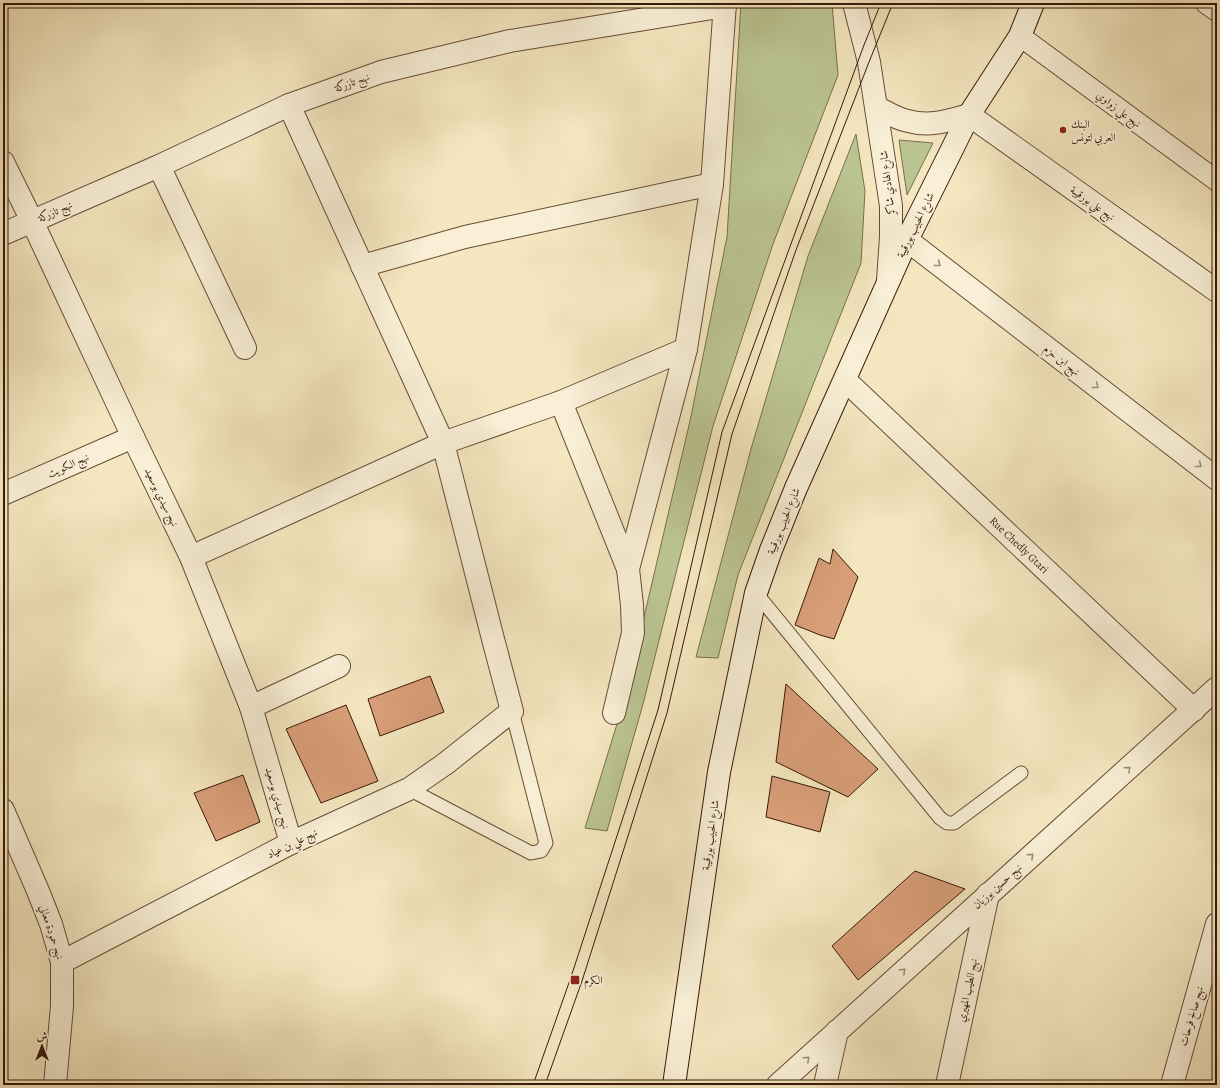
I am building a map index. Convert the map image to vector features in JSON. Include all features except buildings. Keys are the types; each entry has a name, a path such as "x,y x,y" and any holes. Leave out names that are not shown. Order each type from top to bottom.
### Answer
{"street":[{"name":"شارع الهادي شاكر","path":"854,3 869,62 891,206 891,238 888,283"},
{"name":"شارع الحبيب بورقيبة","path":"674,1085 719,772 756,593 771,550 796,488 907,240 968,115 1020,36 1033,3"},
{"path":"1207,3 1217,10"},
{"path":"628,568 686,349 712,184 725,4"},
{"name":"نهج تازركة","path":"3,234 158,166 289,105 380,72 510,41 725,4"},
{"name":"نهج علي زواوي","path":"1020,36 1217,181"},
{"path":"289,105 443,443 512,711"},
{"path":"876,107 906,121 925,124 946,122 968,115"},
{"name":"نهج علي بورقيبة","path":"968,115 1217,291"},
{"name":"نهج سيدي بوسعيد","path":"3,162 191,557 251,707 291,843"},
{"path":"158,166 245,348"},
{"path":"362,266 465,237 712,184"},
{"name":"نهج ابن حزم","path":"907,240 1217,479"},
{"path":"191,557 443,443 562,402 686,349"},
{"name":"Rue Chedly Gtari","path":"845,380 1194,710"},
{"path":"562,402 628,568 633,633 614,713"},
{"name":"نهج الكويت","path":"3,494 133,437"},
{"path":"251,707 339,666"},
{"name":"نهج حسين بوزيان","path":"778,1085 1217,688"},
{"name":"نهج علي بن عياد","path":"62,962 291,843 409,788 445,764 512,711"},
{"name":"نهج حمودة معالي","path":"3,810 41,898 51,924 62,962 62,1006 55,1085"},
{"name":"نهج الطيب المهيري","path":"947,1085 988,894"},
{"name":"نهج صالح فرحات","path":"1172,1085 1217,924"},
{"path":"825,1085 837,1031"}],"lane":[{"path":"756,593 940,818 947,823 954,823 1021,773"},
{"path":"409,788 531,853 541,851 546,843 512,711"}],"green space":[{"path":"741,3 832,3 838,75 773,244 713,426 643,704 607,831 585,828 625,698 690,421 727,237"},
{"path":"856,134 865,191 861,263 738,575 718,658 696,657 751,449 808,256"},
{"path":"899,140 933,143 907,195"}],"tram line":[{"path":"533,1085 571,977 658,710 722,432 864,45 881,3"},
{"path":"545,1085 582,981 667,713 732,434 796,250 893,3"}],"place":[{"name":"البنك العربي لتونس","path":"1063,130"},
{"name":"الكرم","path":"575,980"}]}
